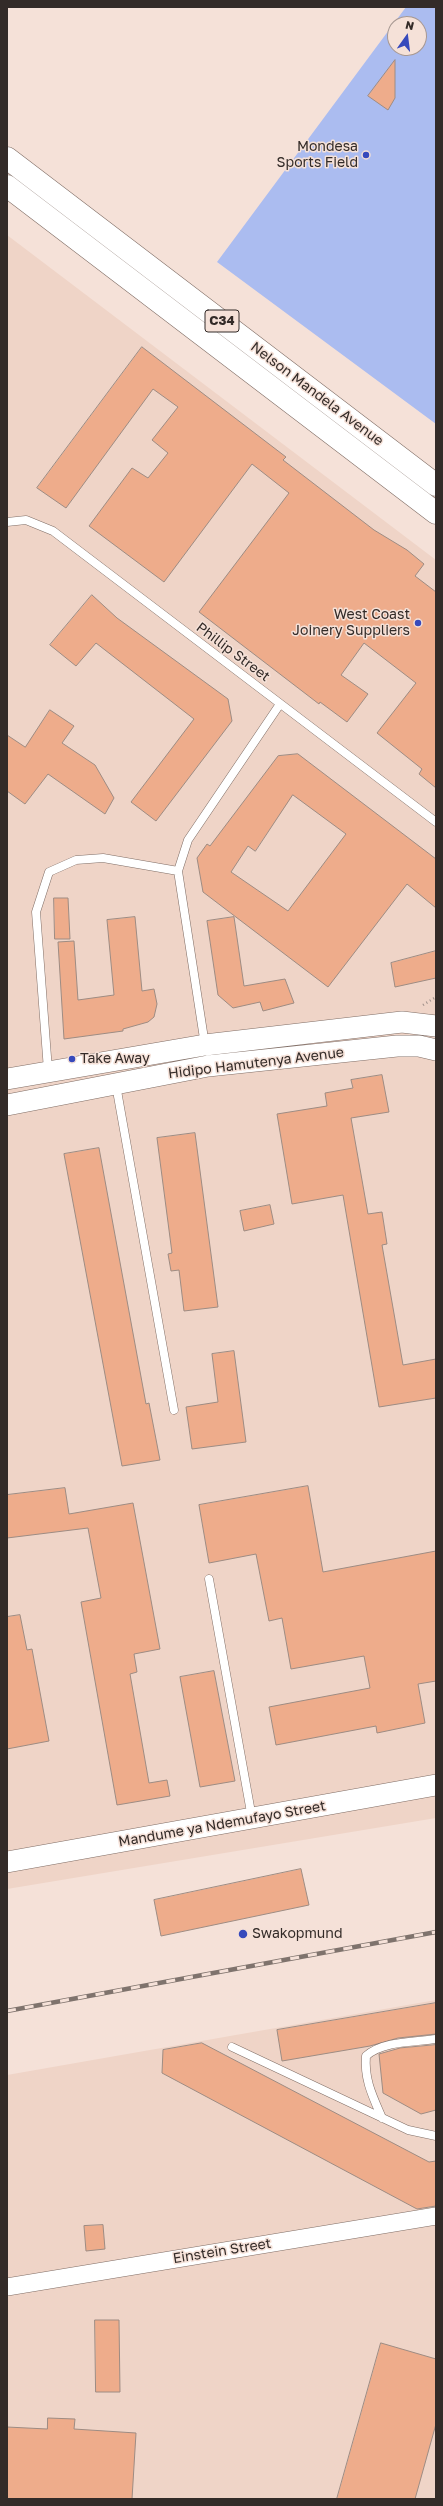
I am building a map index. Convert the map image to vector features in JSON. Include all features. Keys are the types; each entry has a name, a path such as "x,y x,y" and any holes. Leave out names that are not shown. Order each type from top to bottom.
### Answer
{"main road":[{"name":"Nelson Mandela Avenue","path":"7,158 436,485"},
{"name":"Nelson Mandela Avenue","path":"7,186 436,513"}],"street":[{"name":"Hidipo Hamutenya Avenue","path":"7,1105 116,1084 206,1056 402,1022 436,1026"},
{"name":"Hidipo Hamutenya Avenue","path":"7,1078 48,1070 206,1056 397,1046 419,1046 436,1050"},
{"name":"Mandume ya Ndemufayo Street","path":"7,1862 436,1784"},
{"name":"Einstein Street","path":"7,2287 436,2216"}],"lane":[{"name":"Phillip Street","path":"7,522 26,520 53,531 436,822"},
{"path":"206,1056 178,871 188,840 280,704"},
{"path":"48,1070 36,912 49,872 76,860 103,858 178,871"},
{"path":"116,1084 174,1410"},
{"path":"209,1579 252,1818"},
{"path":"382,2118 369,2089 365,2073 366,2056 372,2051 399,2044 436,2039"},
{"path":"232,2047 408,2130 436,2136"}],"shaded area":[{"name":"Mondesa Sports Field","path":"406,7 436,7 436,424 217,262 387,33 387,56 427,56 427,16 399,16"},
{"path":"7,235 436,560 436,1818 7,1889"},
{"path":"436,2000 436,2499 7,2499 7,2075"}],"building":[{"path":"395,60 395,98 388,110 368,96"},
{"path":"142,347 286,457 283,460 374,530 407,550 424,564 415,576 436,592 436,788 419,774 422,769 377,733 416,683 364,643 341,675 368,694 347,722 320,702 319,704 199,612 289,493 252,464 164,582 89,526 132,468 148,478 168,453 152,440 178,407 153,389 66,508 37,488"},
{"path":"92,595 117,618 228,699 232,721 156,821 131,802 194,719 96,643 76,666 50,645"},
{"path":"50,710 74,726 62,743 95,765 114,798 105,814 48,774 25,804 7,791 7,735 25,747"},
{"path":"298,754 436,859 436,908 407,884 328,987 203,892 197,858 207,844 210,846 278,756","holes":["293,795 346,834 288,911 231,872 248,846 255,851"]},
{"path":"54,898 68,898 70,939 55,939"},
{"path":"135,917 142,991 154,989 157,1004 154,1017 148,1022 123,1029 123,1031 64,1039 58,942 74,941 78,1000 114,995 107,920"},
{"path":"234,917 244,986 285,979 294,1003 263,1011 260,1002 233,1008 218,995 207,921"},
{"path":"436,951 436,978 395,987 391,963"},
{"path":"382,1075 389,1112 351,1118 368,1214 382,1212 387,1244 382,1245 403,1365 436,1359 436,1398 379,1407 343,1195 292,1204 277,1114 327,1106 325,1093 353,1088 351,1080"},
{"path":"195,1133 218,1307 184,1311 179,1270 171,1271 168,1254 172,1253 157,1138"},
{"path":"99,1148 146,1404 149,1403 160,1460 122,1466 64,1154"},
{"path":"270,1205 274,1224 244,1231 240,1211"},
{"path":"234,1351 246,1442 192,1449 186,1407 218,1402 212,1354"},
{"path":"308,1486 323,1572 436,1551 436,1681 418,1684 425,1723 377,1733 376,1726 276,1745 269,1707 370,1688 364,1656 291,1669 282,1618 269,1621 256,1554 209,1563 199,1505"},
{"path":"65,1488 69,1514 133,1503 160,1649 134,1654 137,1672 130,1674 149,1783 167,1780 170,1796 117,1805 81,1602 101,1598 88,1528 7,1538 7,1495"},
{"path":"20,1615 27,1650 32,1649 49,1741 7,1749 7,1617"},
{"path":"214,1671 235,1781 200,1787 180,1677"},
{"path":"301,1869 309,1905 161,1936 154,1900"},
{"path":"436,2003 436,2034 398,2038 370,2046 282,2061 277,2030"},
{"path":"202,2043 429,2162 436,2161 436,2206 417,2209 162,2073 163,2050"},
{"path":"436,2045 436,2110 421,2114 383,2093 379,2054 400,2048"},
{"path":"103,2225 105,2249 86,2251 84,2226"},
{"path":"95,2320 119,2320 120,2392 96,2392"},
{"path":"381,2343 436,2359 436,2424 415,2499 337,2499"},
{"path":"48,2418 75,2419 74,2429 136,2433 132,2499 7,2499 7,2427 47,2429"}],"railway":[{"path":"7,2011 436,1932"}],"place":[{"name":"Mondesa Sports Field","path":"366,155"},
{"name":"West Coast Joinery Suppliers","path":"418,623"},
{"name":"Take Away","path":"72,1059"},
{"name":"Swakopmund","path":"243,1934"}]}
